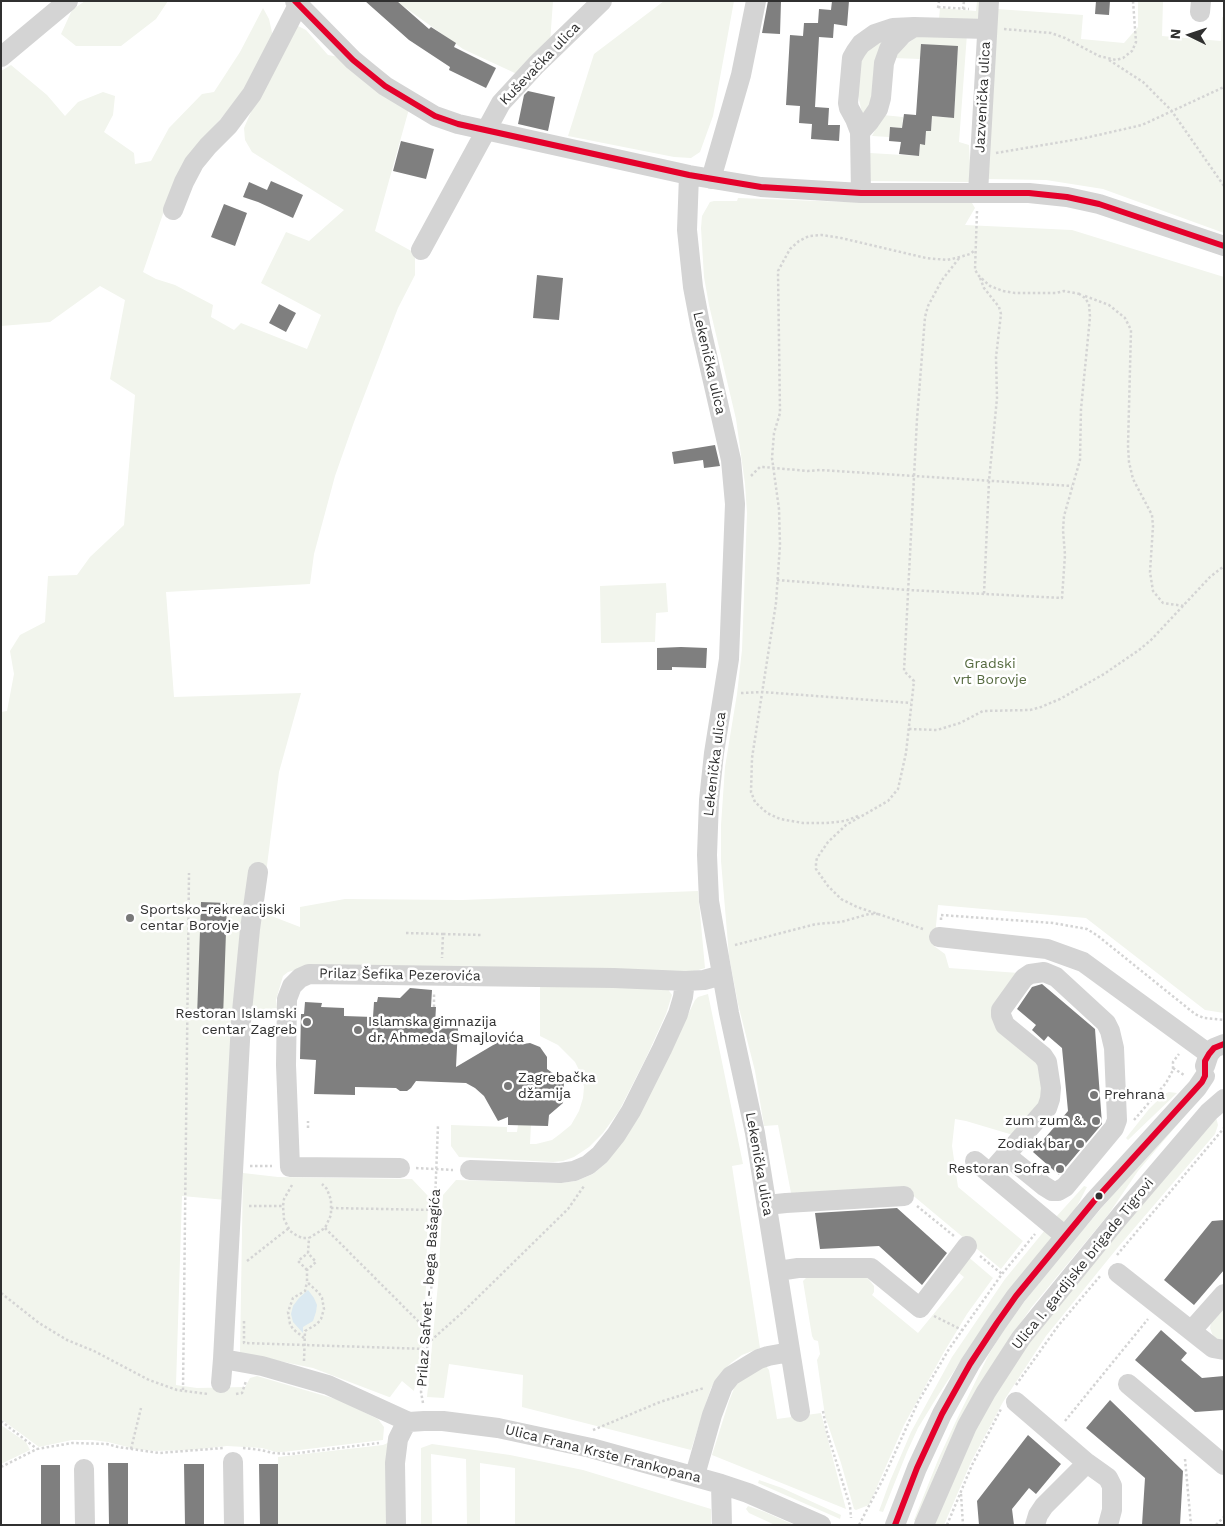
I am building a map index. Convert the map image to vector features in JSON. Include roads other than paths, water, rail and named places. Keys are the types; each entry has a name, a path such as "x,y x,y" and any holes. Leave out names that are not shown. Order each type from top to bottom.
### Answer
{"street":[{"path":"1,57 68,1"},
{"name":"Kuševačka ulica","path":"421,250 501,102 602,1"},
{"path":"711,179 741,75 756,1"},
{"path":"173,210 194,163 228,126 252,94 297,3 353,60 385,86 435,116 485,131 689,175 761,187 861,193 1050,194 1118,210 1224,246"},
{"name":"Jazvenička ulica","path":"978,193 988,29 982,6"},
{"path":"861,193 860,132 848,103 852,58 861,44 875,34 893,28 914,26 988,29"},
{"path":"860,132 870,122 878,108 881,98 884,63 889,49 903,34 914,26"},
{"name":"Lekenička ulica","path":"689,175 688,230 693,287 731,460 735,504 729,659 714,753 709,800 707,854 709,900 767,1205 800,1412"},
{"path":"221,1391 241,1022 250,929 258,872"},
{"path":"939,937 1047,950 1083,962 1216,1049 1205,1061 1205,1076 1215,1090 1224,1093"},
{"path":"1056,977 1070,957"},
{"path":"1006,1155 1044,1186 1052,1191 1058,1191 1064,1187 1114,1128 1117,1120 1114,1048 1110,1031 1106,1023 1056,977 1044,972 1030,974 1024,978 1001,1010 1002,1019 1005,1024 1043,1056 1046,1062 1051,1088 1047,1108 1006,1155 982,1167 1065,1236"},
{"name":"Prilaz Šefika Pezerovića","path":"400,1168 293,1174 286,1065 287,999 292,986 300,978 310,974 614,978 685,981"},
{"path":"470,1170 560,1173 574,1171 588,1165 600,1155 616,1135 630,1111 678,1014 685,981 704,980 722,974"},
{"name":"Ulica I. gardijske brigade Tigrovi","path":"895,1525 917,1468 942,1414 970,1364 1016,1296 1107,1187 1197,1088 1205,1076"},
{"name":"Ulica I. gardijske brigade Tigrovi","path":"924,1525 967,1426 986,1392 1021,1338 1120,1215 1209,1112 1224,1099"},
{"path":"767,1205 786,1202 904,1196"},
{"path":"778,1271 798,1268 872,1268 920,1308 967,1246"},
{"path":"1111,1268 1213,1348 1224,1350"},
{"path":"1192,1330 1224,1294"},
{"path":"695,1475 712,1415 723,1386 731,1376 759,1359 790,1352"},
{"path":"223,1359 268,1368 328,1384 419,1417"},
{"path":"1128,1384 1224,1465"},
{"path":"1011,1398 1087,1463 1108,1478 1112,1486 1112,1510 1108,1525"},
{"path":"396,1525 396,1449 398,1439 404,1427 419,1417"},
{"name":"Ulica Frana Krste Frankopana","path":"419,1417 522,1432 695,1475 748,1493 821,1525"},
{"path":"234,1525 235,1452"},
{"path":"1035,1525 1038,1515 1044,1506 1087,1463"},
{"path":"84,1469 85,1525"},
{"path":"722,1484 722,1525"}],"place":[{"name":"Sportsko-rekreacijski centar Borovje","path":"130,918"},
{"name":"Restoran Islamski centar Zagreb","path":"307,1022"},
{"name":"Islamska gimnazija dr. Ahmeda Smajlovića","path":"358,1030"},
{"name":"Zagrebačka džamija","path":"508,1086"},
{"name":"Prehrana","path":"1094,1095"},
{"name":"zum zum &.","path":"1096,1121"},
{"name":"Zodiak bar","path":"1080,1144"},
{"name":"Restoran Sofra","path":"1060,1169"}],"park label":[{"name":"Gradski vrt Borovje","path":"990,672"}]}
